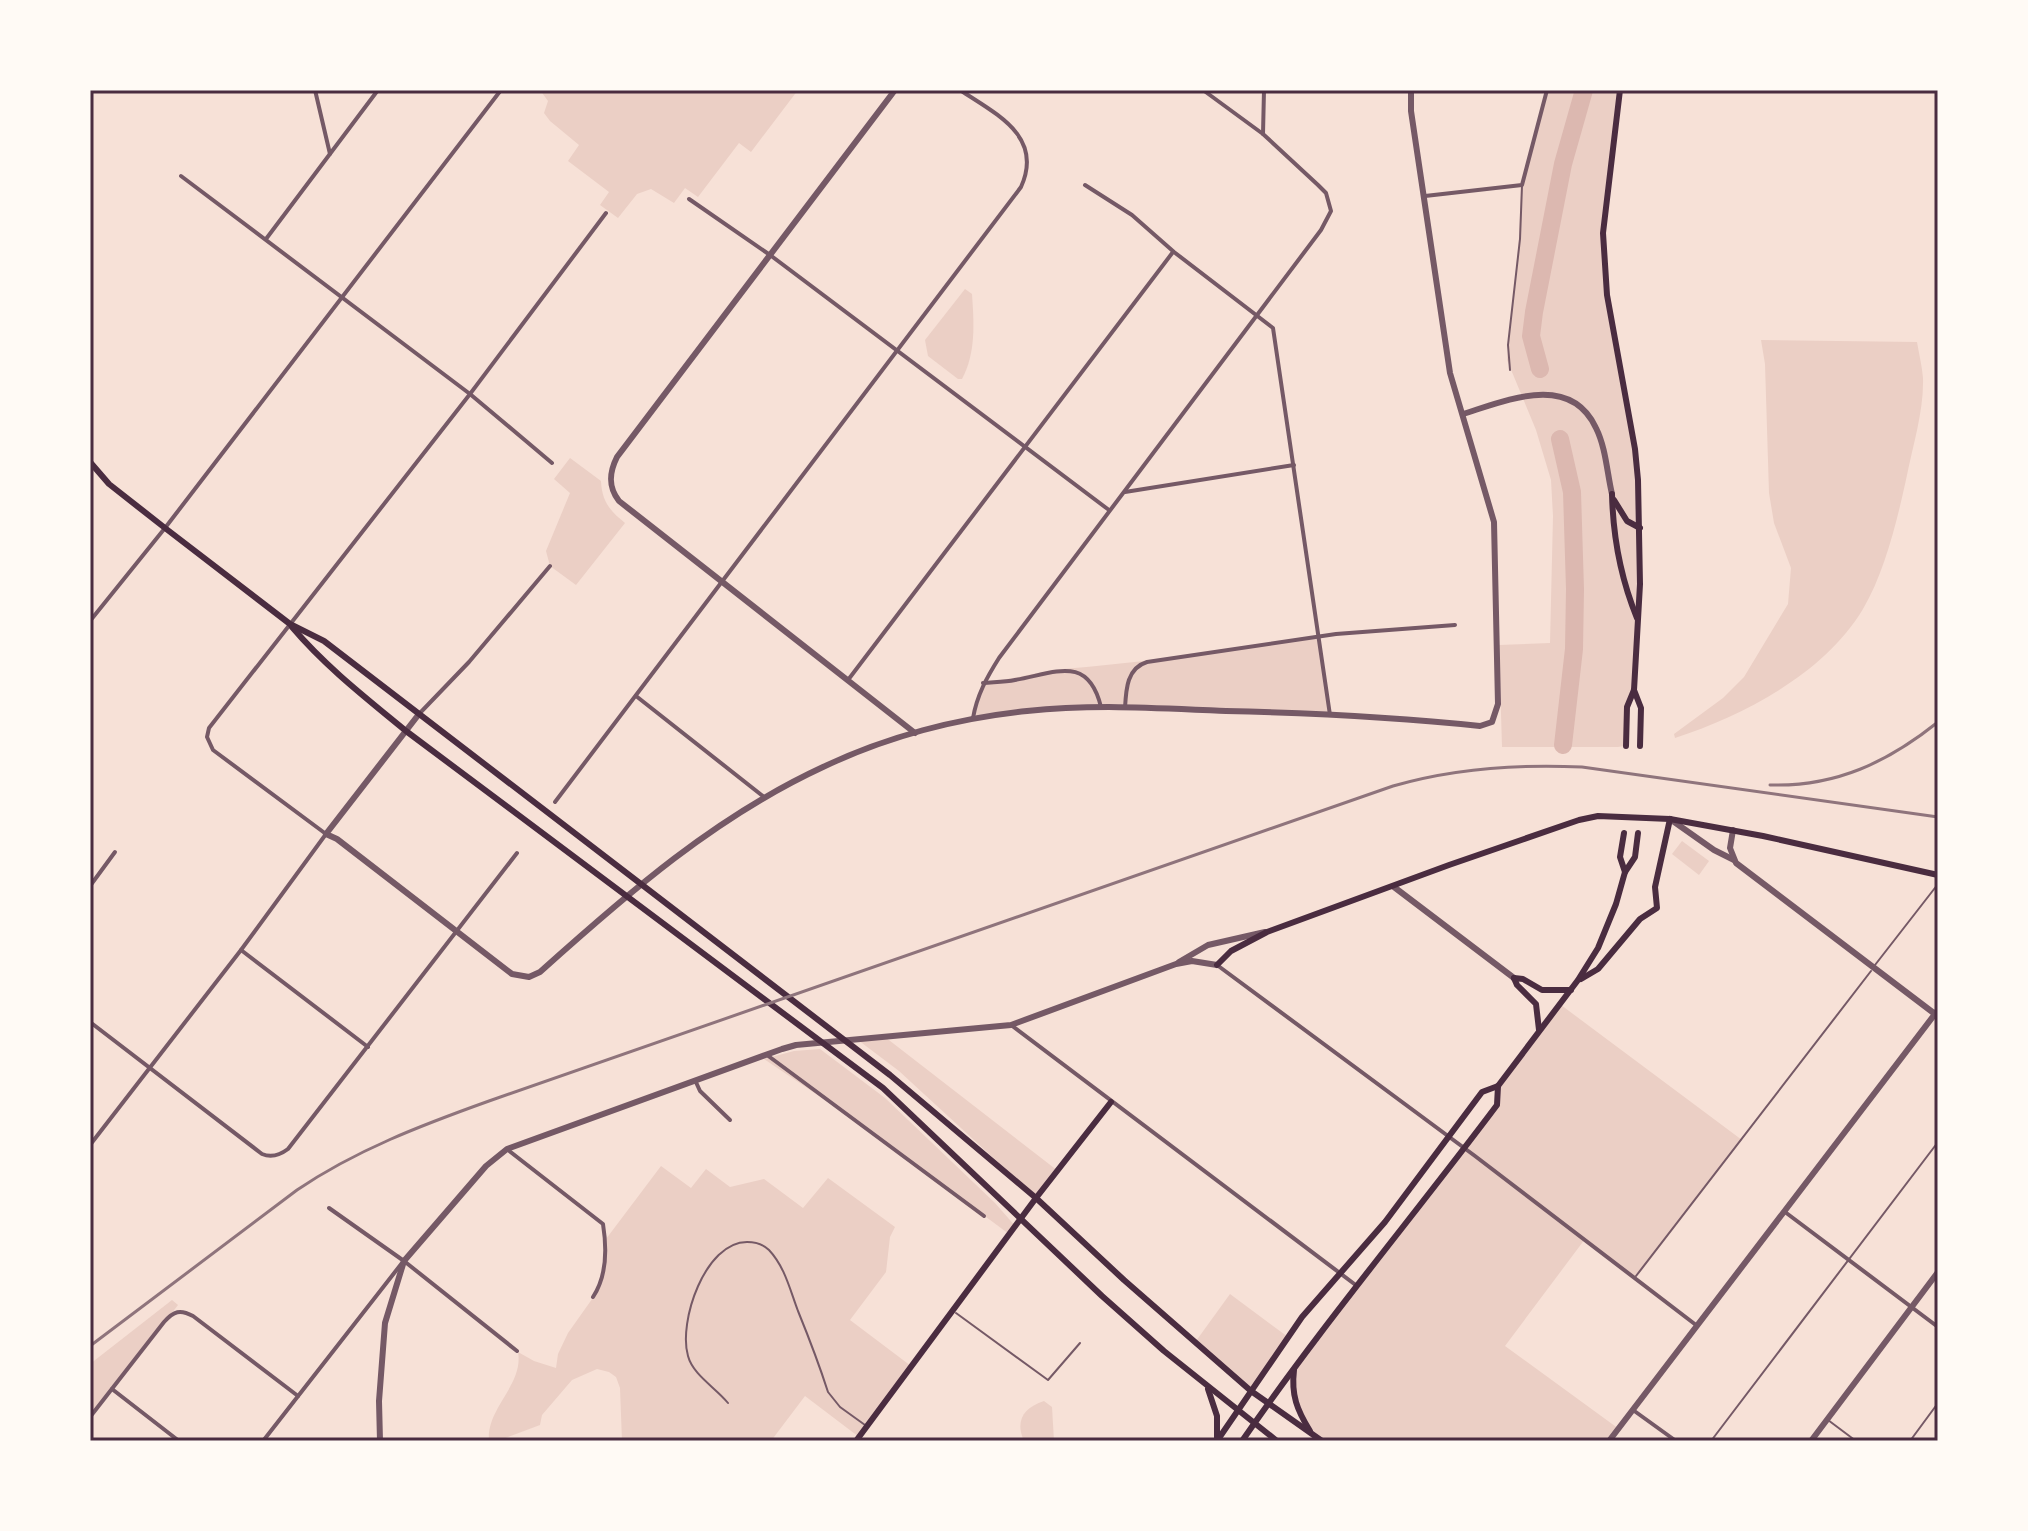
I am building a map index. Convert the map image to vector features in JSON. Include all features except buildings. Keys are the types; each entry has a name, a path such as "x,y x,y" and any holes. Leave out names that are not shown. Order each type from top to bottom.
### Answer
{"main road":[{"path":"1620,90 1603,233 1607,295 1635,449 1640,528 1634,690 1627,707 1626,746"},
{"path":"90,462 109,484 290,624 324,641 890,1075 1036,1198 1251,1391 1322,1441"},
{"path":"1612,494 1627,521 1640,528"},
{"path":"1612,494 1627,594 1638,621"},
{"path":"290,624 343,679 406,731 883,1088 1102,1296 1277,1441"},
{"path":"1634,690 1641,708 1640,746"},
{"path":"1217,965 1238,946 1267,932 1588,817 1670,819 1938,875"},
{"path":"1578,980 1598,969 1640,919 1657,908 1655,887 1670,819"},
{"path":"1624,833 1620,857 1625,872"},
{"path":"1217,1441 1302,1317 1385,1222 1482,1092 1498,1086 1578,980 1608,926 1625,872 1635,857 1638,833"},
{"path":"1539,1031 1536,1004 1514,978 1523,979 1542,990 1571,990"},
{"path":"1242,1441 1294,1368 1497,1105 1498,1086"},
{"path":"856,1441 951,1310 1111,1102"},
{"path":"1294,1368 1292,1389 1295,1405 1312,1434"},
{"path":"1206,1385 1217,1416 1217,1441"}],"street":[{"path":"315,90 330,154"},
{"path":"266,239 378,90"},
{"path":"90,621 501,90"},
{"path":"895,90 617,457 610,482 612,493 619,501 915,733"},
{"path":"555,802 1021,187 1028,165 1023,141 1014,129 960,90"},
{"path":"972,720 983,683 999,658 1321,230 1331,211 1330,201 1318,185 1263,134 1203,90"},
{"path":"1263,134 1264,90"},
{"path":"606,213 470,394 209,728 207,737 213,750 337,839 512,974 529,977 540,972 656,870 764,797 824,766 915,733 1026,711 1101,707 1330,715 1480,726 1492,722 1496,715 1498,636 1494,522 1450,373 1411,111 1411,90"},
{"path":"1425,196 1522,185 1547,90"},
{"path":"181,176 470,394 552,463"},
{"path":"1085,185 1132,215 1174,252 1269,323 1275,334 1330,715"},
{"path":"689,199 770,255 1109,510"},
{"path":"848,680 1174,252"},
{"path":"1463,414 1526,395 1552,395 1568,400 1589,416 1595,426 1612,494"},
{"path":"1122,492 1294,465"},
{"path":"90,1145 419,714 469,662 550,566"},
{"path":"1125,708 1131,675 1139,665 1318,636 1455,625"},
{"path":"983,683 1076,671 1093,685 1101,707"},
{"path":"636,696 764,797"},
{"path":"1609,1441 1937,1014 1734,860 1670,819"},
{"path":"1733,830 1730,848 1734,860"},
{"path":"90,886 115,852"},
{"path":"90,1022 262,1154 276,1156 288,1149 517,853"},
{"path":"1394,887 1514,978"},
{"path":"1176,964 1208,945 1267,932"},
{"path":"241,950 368,1047"},
{"path":"263,1441 404,1261 486,1166 507,1149 765,1053 796,1045 1011,1025 1176,964 1192,961 1217,965 1696,1325"},
{"path":"1011,1025 1357,1286"},
{"path":"765,1053 984,1216"},
{"path":"695,1080 700,1091 730,1120"},
{"path":"507,1149 603,1224 604,1269 601,1285 593,1297"},
{"path":"329,1208 404,1261 517,1351"},
{"path":"1784,1210 1938,1327"},
{"path":"380,1441 379,1401 385,1323 404,1261"},
{"path":"1815,1440 1827,1419 1938,1272"},
{"path":"90,1417 164,1322 177,1311 193,1316 298,1396"},
{"path":"112,1389 179,1441"},
{"path":"1633,1410 1676,1441"}],"lane":[{"path":"1510,370 1508,345 1520,239 1522,185"},
{"path":"1634,1278 1938,884"},
{"path":"1711,1441 1938,1142"},
{"path":"728,1403 697,1372 687,1353 691,1310 706,1270 732,1244 756,1243 767,1248 784,1271 828,1392 840,1407 866,1426"},
{"path":"951,1310 1048,1380 1080,1343"},
{"path":"1910,1441 1938,1403"},
{"path":"1827,1419 1856,1441"}],"shaded area":[{"path":"540,90 798,90 751,152 739,143 698,197 685,188 674,203 651,189 637,194 618,218 600,205 609,192 568,161 579,145 544,113 548,101"},
{"path":"1546,90 1621,90 1605,211 1606,272 1636,449 1642,533 1635,690 1626,707 1624,746 1618,747 1502,747 1499,645 1550,643 1551,480 1536,430 1507,360 1521,186"},
{"path":"965,289 972,294 973,338 967,369 962,379 958,379 928,356 925,340"},
{"path":"1761,340 1917,342 1923,378 1918,427 1884,561 1871,594 1847,632 1805,672 1780,689 1728,717 1675,738 1674,734 1723,698 1744,677 1788,604 1791,568 1774,523 1769,493 1765,364"},
{"path":"570,458 601,481 607,505 625,523 576,585 550,566 546,551 570,493 554,479"},
{"path":"1319,637 1331,715 1107,709 973,721 984,682"},
{"path":"1682,841 1709,861 1699,875 1672,854"},
{"path":"1561,1005 1742,1140 1636,1278 1585,1239 1505,1346 1619,1429 1610,1441 1324,1441 1308,1426 1299,1409 1295,1368 1498,1105 1499,1086"},
{"path":"885,1037 1058,1171 1037,1198 899,1071 858,1040"},
{"path":"820,1049 885,1098 1016,1227 1009,1234 865,1127 764,1059 794,1051"},
{"path":"661,1166 691,1188 706,1169 730,1187 764,1179 803,1208 828,1178 895,1227 890,1237 886,1272 850,1320 911,1366 859,1437 805,1396 771,1441 622,1441 620,1388 616,1377 597,1369 572,1380 542,1415 540,1425 489,1441 493,1418 516,1375 518,1352 556,1368 558,1354 568,1333 602,1285 606,1239"},
{"path":"1230,1294 1288,1337 1251,1390 1196,1341"},
{"path":"172,1300 178,1305 90,1418 90,1364"},
{"path":"1044,1401 1052,1407 1054,1441 1024,1441 1020,1427 1023,1416 1031,1407"}],"waterway":[{"path":"1540,369 1531,336 1534,312 1563,164 1584,90"},
{"path":"1560,439 1572,492 1575,589 1574,649 1563,745"}],"railway":[{"path":"1770,785 1817,782 1860,769 1900,749 1938,722"},
{"path":"90,1346 297,1190 342,1163 390,1140 489,1101 1393,786 1486,769 1582,767 1938,817"}]}
